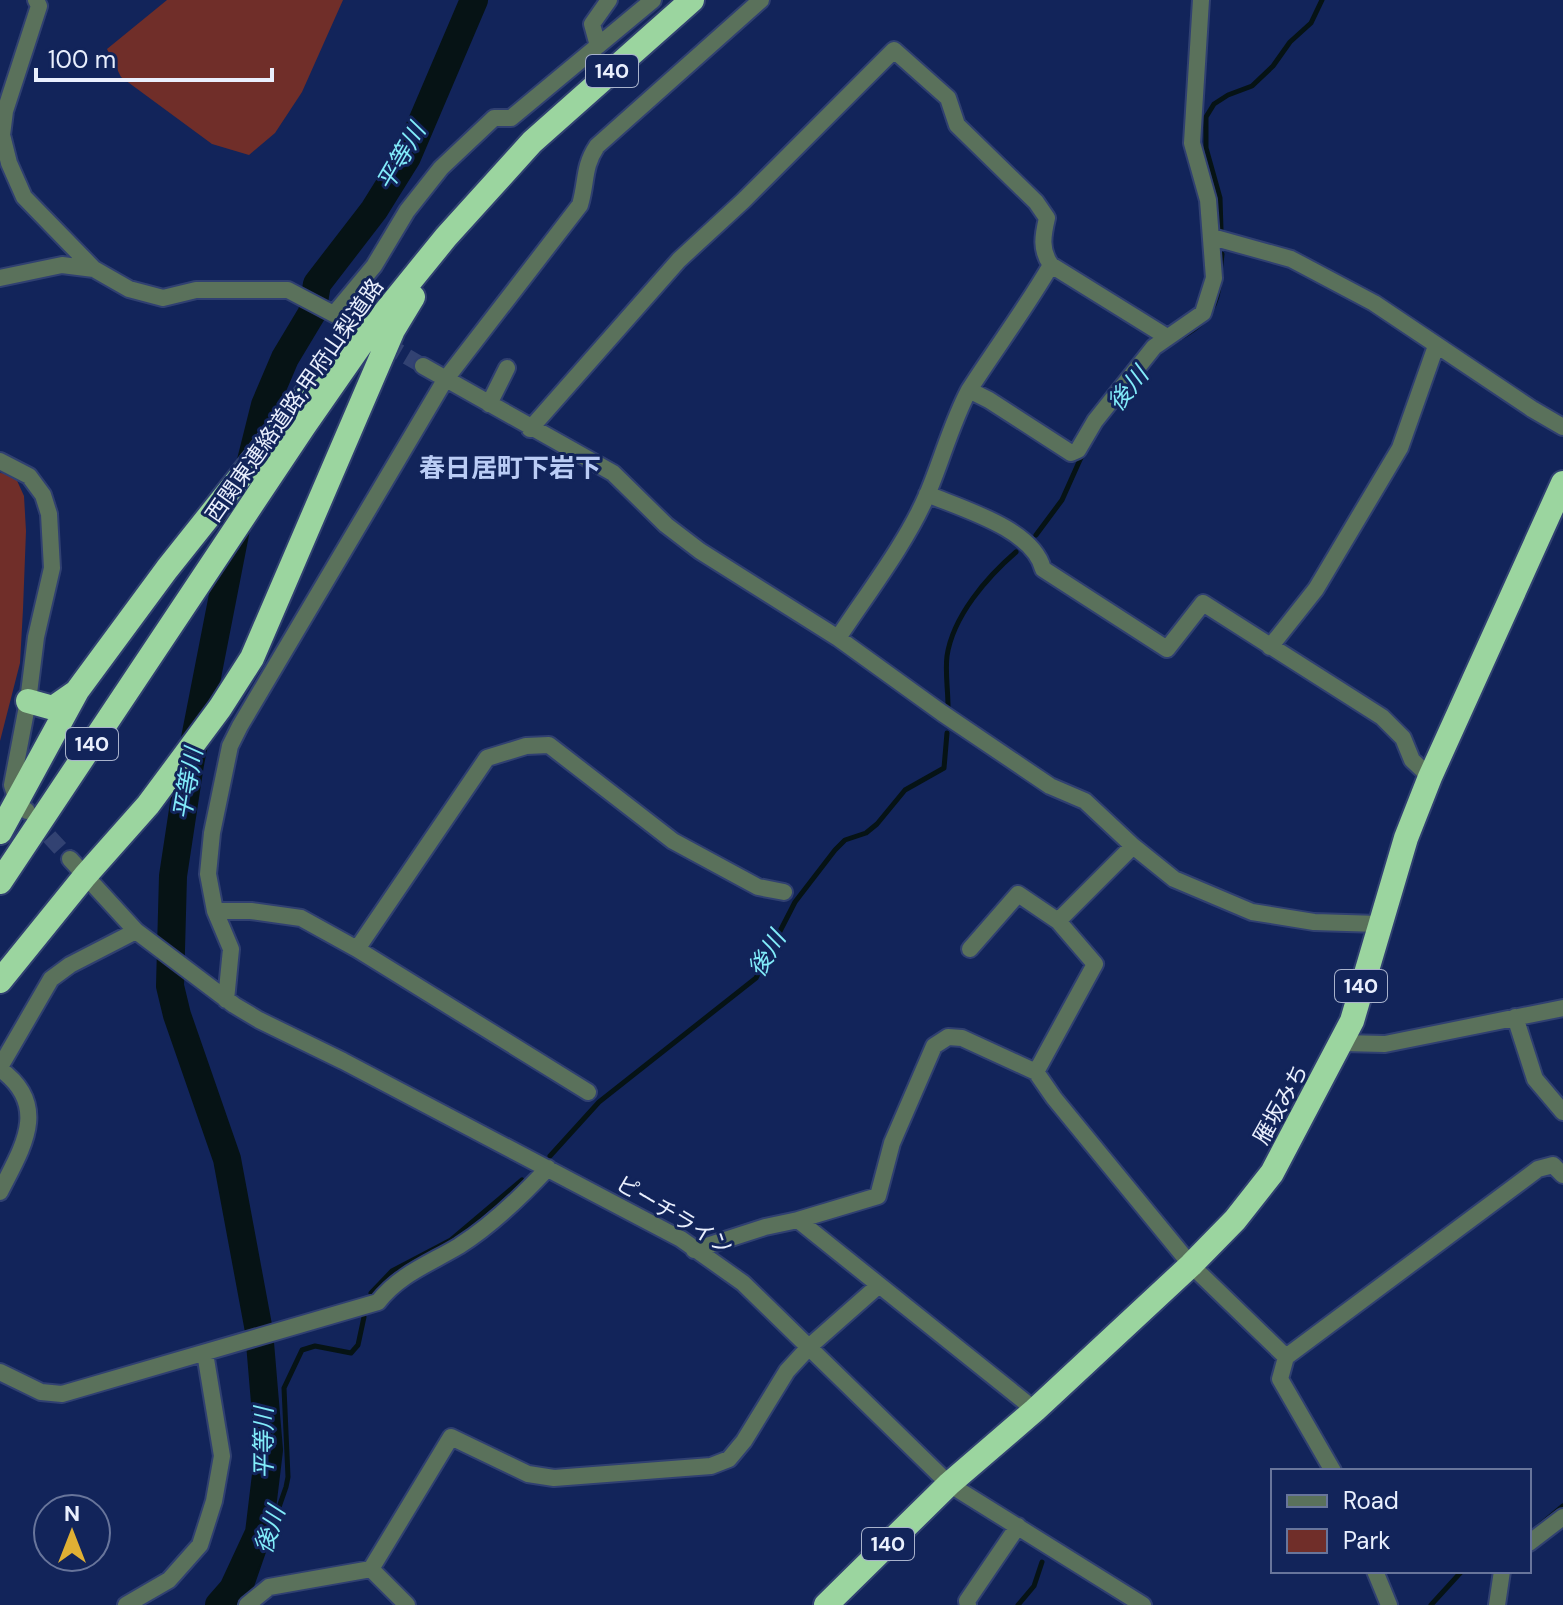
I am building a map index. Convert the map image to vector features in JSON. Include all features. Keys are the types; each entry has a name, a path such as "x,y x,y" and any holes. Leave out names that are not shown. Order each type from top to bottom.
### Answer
{"highway":[{"name":"西関東連絡道路;甲府山梨道路","path":"0,882 373,327 490,187 532,142 692,0"},
{"path":"0,981 77,867 148,805 220,708 252,658 393,330 413,296 490,187"},
{"path":"0,832 22,808 77,691 167,569 310,388 371,319 408,283"},
{"name":"雁坂みち","path":"826,1605 949,1484 1035,1410 1191,1265 1235,1220 1272,1173 1343,1043 1406,838 1430,777 1563,483"},
{"path":"28,701 53,708 77,691"}],"street":[{"path":"36,0 39,6 5,111 2,135 9,163 24,197 94,269 129,289 163,298 196,290 288,290 340,317 407,211 441,168 494,118 511,118 653,0"},
{"path":"598,46 592,24 609,0"},
{"path":"226,1000 231,949 215,911 208,874 230,746 445,380 580,205 587,161 597,146 761,0"},
{"path":"969,390 1071,453 1078,450 1095,421 1138,365 1167,337 1203,313 1214,278 1208,200 1192,143 1201,0"},
{"path":"530,429 679,260 743,201 894,50 948,98 957,125 1036,202 1047,218 1042,237 1045,257 1051,265 1167,337"},
{"path":"1212,237 1291,259 1374,303 1563,427"},
{"path":"0,278 62,265 94,269"},
{"path":"838,638 908,530 927,494 955,417 969,390 1051,265"},
{"path":"1270,647 1316,589 1400,448 1436,346"},
{"path":"423,366 613,473 666,525 700,551 838,638 1038,778 1085,801 1174,879 1252,912 1314,922 1379,924"},
{"path":"489,404 507,368"},
{"path":"0,461 29,476 43,495 49,514 52,568 36,637 12,785 22,808"},
{"path":"927,494 1009,529 1040,555 1043,569 1167,649 1203,603 1382,717 1403,738 1412,760 1430,777"},
{"path":"357,949 487,758 526,746 549,745 673,841 758,887 784,892"},
{"path":"1058,921 1133,846"},
{"name":"ピーチライン","path":"77,867 136,931 226,1000 681,1239 743,1283 949,1484 1143,1605"},
{"path":"970,949 1018,894 1058,921 1095,964 1036,1072"},
{"path":"215,911 251,911 301,918 357,949 588,1092"},
{"path":"0,1192 24,1145 29,1118 21,1088 0,1068 51,979 70,965 136,931"},
{"path":"1343,1043 1385,1044 1563,1008"},
{"path":"1515,1017 1535,1079 1563,1112"},
{"path":"694,1250 878,1196 892,1143 934,1046 948,1037 962,1038 1036,1072 1063,1110 1191,1265 1286,1357"},
{"path":"1332,1469 1280,1379 1286,1357 1538,1169 1553,1165 1563,1175"},
{"path":"0,1372 41,1392 62,1394 378,1302 397,1280 460,1245 499,1216 548,1168"},
{"path":"798,1220 1035,1410"},
{"path":"247,1605 269,1587 371,1569 451,1437 528,1474 554,1478 711,1466 729,1459 744,1441 787,1371 810,1346 878,1286"},
{"path":"126,1605 169,1580 200,1545 214,1501 222,1456 213,1351"},
{"path":"1531,1541 1563,1517"},
{"path":"968,1605 967,1601 1018,1526"},
{"path":"371,1569 407,1605"},
{"path":"1376,1573 1389,1605"},
{"path":"1497,1605 1502,1573"}],"green space":[{"path":"167,0 343,0 302,92 275,133 249,155 212,144 121,77 107,49"},
{"path":"0,473 14,474 24,496 26,531 20,663 0,741"}],"waterway":[{"name":"平等川","path":"219,1605 233,1589 259,1533 269,1450 259,1331 227,1159 177,1015 170,986 173,876 190,764 243,493 265,405 285,358 312,313 317,284 374,210 407,157 474,0"},
{"name":"後川","path":"1221,230 1220,198 1206,148 1206,117 1214,104 1252,86 1273,66 1290,42 1311,23 1322,0"},
{"name":"後川","path":"1220,273 1222,254"},
{"name":"後川","path":"1178,339 1206,319 1219,287"},
{"name":"後川","path":"1036,535 1062,500 1083,453"},
{"name":"後川","path":"948,706 947,656 956,626 983,585 1016,552"},
{"name":"後川","path":"550,1156 599,1102 756,978 795,902 835,850 845,840 866,833 877,824 905,790 944,768 947,733"},
{"name":"後川","path":"371,1293 392,1271 451,1240 522,1180"},
{"name":"後川","path":"234,1605 252,1585 286,1487 284,1388 302,1350 315,1346 351,1353 358,1345 364,1317"},
{"path":"1539,1526 1563,1506"},
{"path":"1018,1605 1034,1586 1042,1562"},
{"path":"1431,1605 1460,1573"}],"tunnel":[{"path":"345,320 423,366"},
{"path":"33,819 70,859"}],"district":[{"name":"春日居町下岩下","path":"510,468"}]}
